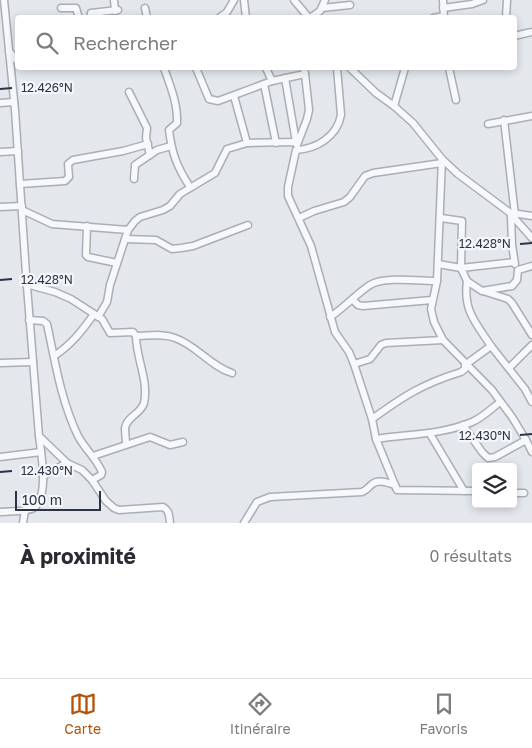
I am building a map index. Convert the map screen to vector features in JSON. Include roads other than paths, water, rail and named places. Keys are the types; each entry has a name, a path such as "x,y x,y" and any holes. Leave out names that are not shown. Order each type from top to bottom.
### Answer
{"street":[{"path":"0,512 33,509 37,506 41,496 43,476 32,362 14,102 8,49 4,34 4,0"},
{"path":"91,15 91,13 116,11 114,0"},
{"path":"223,15 234,0"},
{"path":"244,0 246,15"},
{"path":"294,0 306,15"},
{"path":"322,8 325,0"},
{"path":"443,0 444,15"},
{"path":"443,8 472,4 483,0"},
{"path":"506,15 507,0"},
{"path":"311,15 322,8 350,5"},
{"path":"61,8 76,8 78,15"},
{"path":"145,8 146,15"},
{"path":"517,35 532,32"},
{"path":"8,49 15,58"},
{"path":"165,70 173,94 177,115 177,123 169,130 171,146 177,165 190,187"},
{"path":"197,70 209,99 218,101 305,71 309,110 297,146 288,187 288,196 311,246 335,332 350,352 372,419 376,439 397,490 472,491"},
{"path":"267,70 272,81"},
{"path":"54,356 73,342 107,302 128,230 140,217 170,206 180,194 215,173 227,150 247,143 276,143 308,149 315,147 336,130 341,115 337,70"},
{"path":"352,70 376,93 413,123 442,161 512,214 532,238"},
{"path":"394,106 404,70"},
{"path":"449,70 456,100"},
{"path":"285,78 297,146"},
{"path":"264,84 276,143"},
{"path":"128,92 147,128 150,155"},
{"path":"234,96 247,143"},
{"path":"0,103 14,102"},
{"path":"488,124 532,116"},
{"path":"482,291 514,285 517,280 518,270 514,262 511,238 512,214 504,120"},
{"path":"20,184 65,180 69,177 68,164 73,160 123,152 148,144"},
{"path":"134,179 135,165 157,150 171,146"},
{"path":"0,152 18,151"},
{"path":"299,218 314,211 344,202 366,176 373,173 442,161"},
{"path":"442,161 437,281 432,300 434,322 443,340 500,402 532,452"},
{"path":"0,207 22,208 52,224 128,230"},
{"path":"512,214 532,216"},
{"path":"441,218 462,221 461,268 467,281 482,291 508,299 532,335"},
{"path":"125,240 156,240 172,249 181,248 194,246 248,225"},
{"path":"87,226 86,255 117,263"},
{"path":"438,264 461,268 514,262"},
{"path":"518,270 532,266"},
{"path":"330,318 370,285 377,282 385,280 437,281"},
{"path":"467,281 465,296 468,308 492,346 525,389 532,402"},
{"path":"26,284 55,292 71,299 104,321 110,333 133,332 136,336 166,336 175,338 188,344 232,374"},
{"path":"353,300 358,305 363,306 432,300"},
{"path":"29,320 43,321 47,324 55,370 73,424 79,438 93,456 102,472 92,480"},
{"path":"126,444 125,428 128,422 141,409 144,401 142,364 136,347 136,336"},
{"path":"354,364 370,359 381,345 386,343 443,340"},
{"path":"509,368 532,345"},
{"path":"372,419 424,385 461,372 465,365 492,346"},
{"path":"0,363 32,362"},
{"path":"376,439 430,434 463,425 481,417 500,402"},
{"path":"463,425 488,458 495,457 526,440"},
{"path":"430,434 464,491"},
{"path":"39,436 66,463 80,468 92,480 106,501 117,509 163,507 167,509 170,523"},
{"path":"93,456 150,437 170,445 183,442"},
{"path":"0,457 41,452"},
{"path":"43,476 66,463"},
{"path":"244,523 257,502 270,497 362,492 379,481 395,485"},
{"path":"517,493 524,493"},
{"path":"23,523 25,510"}]}
